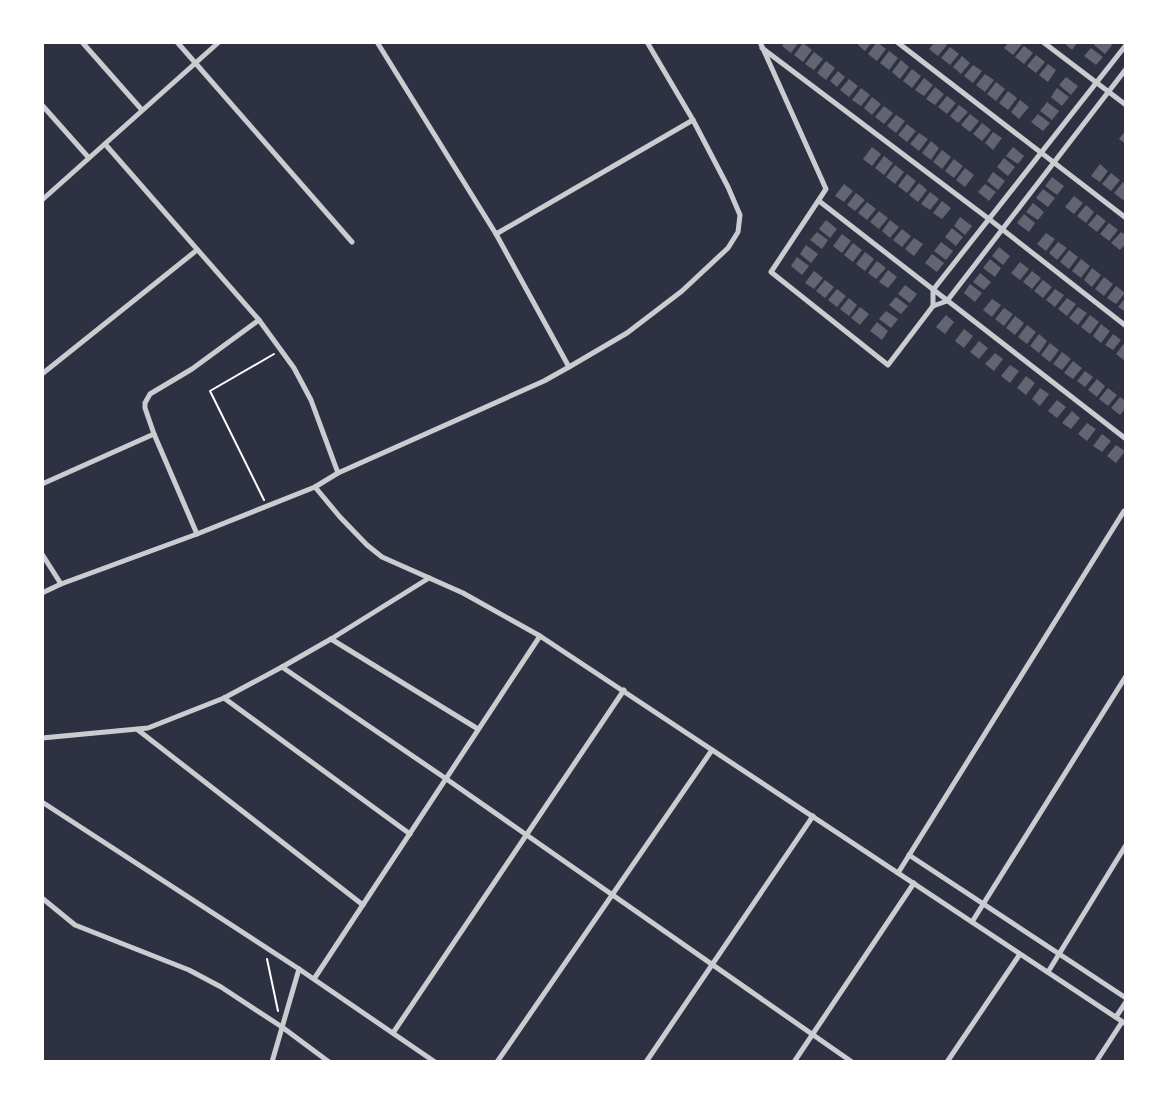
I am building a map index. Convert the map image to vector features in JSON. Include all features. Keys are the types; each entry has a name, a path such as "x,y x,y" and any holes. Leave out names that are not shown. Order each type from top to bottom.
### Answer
{"street":[{"path":"82,42 142,110"},
{"path":"177,42 352,242"},
{"path":"42,200 219,42"},
{"path":"377,42 496,234 569,367"},
{"path":"42,593 61,584 197,534 315,487 338,473 544,381 627,333 682,291 728,248 738,232 740,215 728,187 693,120 647,42"},
{"path":"897,42 1126,218"},
{"path":"1043,42 1126,104"},
{"path":"761,45 826,189 771,272 888,365 933,306 947,301 1126,70"},
{"path":"761,45 1003,229 1126,326"},
{"path":"933,306 933,290 1126,46"},
{"path":"42,105 89,158"},
{"path":"496,234 693,120"},
{"path":"105,144 258,320 294,368 311,400 338,473"},
{"path":"819,201 1126,439"},
{"path":"42,374 197,250"},
{"path":"197,534 154,434 145,408 146,398 192,369 258,320"},
{"path":"42,484 154,434"},
{"path":"315,487 367,545 386,559 463,593 540,636 1116,1017 1124,1023 1096,1062"},
{"path":"898,873 1124,511 1126,511"},
{"path":"42,554 61,584"},
{"path":"42,738 138,730 224,698 331,639 429,578"},
{"path":"314,979 540,636"},
{"path":"331,639 478,729"},
{"path":"282,667 446,778 852,1062"},
{"path":"972,922 1126,676"},
{"path":"393,1033 624,690"},
{"path":"224,698 410,834"},
{"path":"138,730 364,905"},
{"path":"497,1062 712,750"},
{"path":"42,802 314,979 435,1062"},
{"path":"646,1062 813,816"},
{"path":"1048,972 1126,845"},
{"path":"909,855 1126,998"},
{"path":"794,1062 914,883"},
{"path":"42,898 75,925 189,970 221,987 282,1027 328,1062"},
{"path":"947,1062 1020,954"},
{"path":"272,1062 299,970"},
{"path":"1116,1017 1126,1002"}],"path":[{"path":"267,506 210,391 280,350"},
{"path":"265,947 282,1027"}],"building":[{"path":"785,42 799,42 791,53 782,46"},
{"path":"860,42 872,42 865,51 858,45"},
{"path":"877,42 886,49 877,61 868,54"},
{"path":"935,42 944,42 947,45 938,56 929,49"},
{"path":"1009,42 1022,44 1013,55 1004,48"},
{"path":"1063,42 1078,42 1072,50"},
{"path":"1095,42 1109,42 1112,45 1105,54 1094,45"},
{"path":"803,43 812,50 803,62 794,55"},
{"path":"1024,46 1033,53 1024,64 1015,57"},
{"path":"950,47 959,54 950,65 941,58"},
{"path":"1091,48 1103,57 1096,65 1084,56"},
{"path":"889,51 898,58 889,70 880,63"},
{"path":"814,52 823,59 814,70 805,64"},
{"path":"1036,55 1045,62 1036,73 1027,66"},
{"path":"962,56 970,63 961,74 953,67"},
{"path":"901,60 909,67 900,79 892,72"},
{"path":"826,61 835,68 826,80 817,73"},
{"path":"1048,64 1056,70 1048,82 1039,75"},
{"path":"973,65 982,71 973,83 964,76"},
{"path":"912,69 921,76 912,88 903,81"},
{"path":"838,71 845,77 837,87 830,81"},
{"path":"985,74 994,80 985,92 976,85"},
{"path":"1066,77 1078,86 1071,95 1059,85"},
{"path":"924,78 933,85 924,96 915,90"},
{"path":"849,79 858,86 849,97 840,90"},
{"path":"996,82 1005,89 996,101 987,94"},
{"path":"935,87 944,94 935,105 926,99"},
{"path":"861,88 870,95 861,106 852,100"},
{"path":"1057,88 1069,97 1062,106 1051,97"},
{"path":"1008,91 1017,98 1008,110 999,103"},
{"path":"947,96 956,103 947,114 938,107"},
{"path":"872,97 881,104 872,115 864,108"},
{"path":"1020,100 1029,107 1019,119 1011,112"},
{"path":"1047,102 1059,111 1052,120 1040,111"},
{"path":"959,105 968,112 958,123 950,116"},
{"path":"884,106 893,113 884,124 875,117"},
{"path":"970,114 979,121 970,132 961,125"},
{"path":"1038,114 1050,123 1043,131 1031,122"},
{"path":"896,115 905,121 896,133 887,126"},
{"path":"982,123 991,130 982,141 973,134"},
{"path":"907,124 916,131 907,142 898,135"},
{"path":"1126,130 1126,144 1119,139"},
{"path":"993,132 1002,138 993,150 985,143"},
{"path":"919,133 928,139 919,151 910,144"},
{"path":"931,141 939,148 931,160 922,153"},
{"path":"872,147 881,154 872,166 863,159"},
{"path":"1013,147 1024,156 1018,164 1006,156"},
{"path":"942,150 951,157 942,169 933,162"},
{"path":"884,156 893,163 884,175 875,168"},
{"path":"1004,158 1015,167 1008,176 997,167"},
{"path":"954,159 963,166 954,178 945,171"},
{"path":"1100,164 1108,171 1100,182 1091,176"},
{"path":"895,165 904,172 895,184 886,177"},
{"path":"965,168 974,175 965,187 956,180"},
{"path":"993,172 1005,181 998,190 987,181"},
{"path":"1111,173 1120,180 1111,191 1102,184"},
{"path":"907,174 916,181 907,193 898,186"},
{"path":"1052,177 1064,186 1057,195 1045,186"},
{"path":"1123,182 1126,184 1126,197 1123,200 1114,193"},
{"path":"919,183 927,190 918,202 909,195"},
{"path":"844,184 853,191 844,202 835,196"},
{"path":"985,184 996,192 989,201 978,192"},
{"path":"1043,189 1055,198 1048,207 1036,198"},
{"path":"930,192 939,199 930,210 921,204"},
{"path":"856,193 865,200 855,211 847,205"},
{"path":"1074,196 1083,203 1074,214 1065,207"},
{"path":"942,201 951,208 942,219 933,213"},
{"path":"867,202 876,209 867,220 858,213"},
{"path":"1033,203 1044,212 1038,220 1026,212"},
{"path":"1086,205 1094,212 1086,223 1077,216"},
{"path":"879,211 888,218 879,229 870,222"},
{"path":"1024,214 1035,223 1029,232 1017,223"},
{"path":"1097,214 1106,221 1097,232 1088,225"},
{"path":"960,217 972,226 965,235 954,226"},
{"path":"826,220 837,229 830,238 819,229"},
{"path":"890,220 899,227 890,238 882,231"},
{"path":"1109,223 1118,230 1109,241 1100,234"},
{"path":"952,228 963,237 956,246 945,237"},
{"path":"902,229 911,236 902,247 893,240"},
{"path":"817,232 828,240 822,249 810,240"},
{"path":"1121,232 1126,235 1126,243 1120,250 1111,243"},
{"path":"1046,233 1055,239 1046,251 1037,244"},
{"path":"842,234 851,241 842,253 833,246"},
{"path":"914,238 923,244 914,256 905,249"},
{"path":"941,242 953,251 946,260 934,251"},
{"path":"1058,242 1067,248 1057,260 1049,253"},
{"path":"853,243 862,250 853,262 844,255"},
{"path":"806,245 818,254 811,263 800,254"},
{"path":"999,247 1010,256 1003,265 992,256"},
{"path":"1069,250 1078,257 1069,269 1060,262"},
{"path":"865,252 874,259 865,271 856,264"},
{"path":"932,254 944,263 937,272 925,263"},
{"path":"797,257 809,266 802,275 791,266"},
{"path":"990,259 1001,268 995,277 983,268"},
{"path":"1081,259 1090,266 1081,278 1072,271"},
{"path":"877,261 886,268 876,279 868,273"},
{"path":"1020,262 1029,269 1020,280 1011,273"},
{"path":"1092,268 1101,275 1092,287 1084,280"},
{"path":"888,270 897,277 888,288 879,282"},
{"path":"814,271 823,278 814,289 805,283"},
{"path":"1032,271 1041,278 1032,289 1023,282"},
{"path":"980,273 991,282 984,290 973,282"},
{"path":"1104,277 1113,284 1104,296 1095,289"},
{"path":"825,280 834,287 825,298 816,291"},
{"path":"1043,280 1052,287 1043,298 1034,291"},
{"path":"970,284 982,293 975,302 964,293"},
{"path":"905,285 917,294 910,303 898,294"},
{"path":"1116,286 1125,293 1116,304 1107,298"},
{"path":"837,289 846,296 837,307 828,300"},
{"path":"1055,289 1064,295 1055,307 1046,300"},
{"path":"896,297 908,306 901,314 889,305"},
{"path":"1126,297 1126,312 1118,307"},
{"path":"849,298 857,305 849,316 840,309"},
{"path":"1067,298 1076,304 1067,316 1058,309"},
{"path":"992,299 1001,305 992,317 983,310"},
{"path":"860,307 869,314 860,325 851,318"},
{"path":"1078,307 1087,313 1078,325 1069,318"},
{"path":"1004,308 1013,314 1004,326 995,319"},
{"path":"886,311 898,319 891,328 879,319"},
{"path":"946,315 954,322 945,334 936,327"},
{"path":"1090,315 1099,322 1090,334 1081,327"},
{"path":"1015,316 1024,323 1015,335 1006,328"},
{"path":"877,322 888,331 882,340 870,331"},
{"path":"1101,324 1110,331 1101,343 1093,336"},
{"path":"1027,325 1036,332 1027,344 1018,337"},
{"path":"964,329 973,336 964,348 955,341"},
{"path":"1039,334 1047,341 1039,353 1030,346"},
{"path":"1113,334 1121,340 1113,350 1105,345"},
{"path":"979,341 988,348 979,359 970,352"},
{"path":"1126,341 1126,360 1125,361 1116,354"},
{"path":"1050,343 1059,350 1050,362 1041,355"},
{"path":"1062,352 1071,359 1062,370 1053,364"},
{"path":"995,353 1003,359 994,371 985,364"},
{"path":"1073,361 1082,368 1073,379 1064,373"},
{"path":"1010,365 1019,371 1010,383 1001,376"},
{"path":"1085,371 1093,377 1085,387 1077,381"},
{"path":"1026,376 1035,383 1026,395 1017,388"},
{"path":"1097,379 1105,386 1097,397 1088,390"},
{"path":"1040,388 1049,394 1040,406 1032,399"},
{"path":"1108,388 1117,395 1108,406 1099,399"},
{"path":"1120,397 1126,401 1126,408 1120,415 1111,408"},
{"path":"1057,400 1066,407 1057,418 1048,411"},
{"path":"1072,411 1080,418 1071,429 1062,423"},
{"path":"1087,423 1096,429 1087,441 1078,434"},
{"path":"1102,434 1111,441 1102,452 1093,446"},
{"path":"1116,445 1125,451 1116,463 1107,456"}]}
